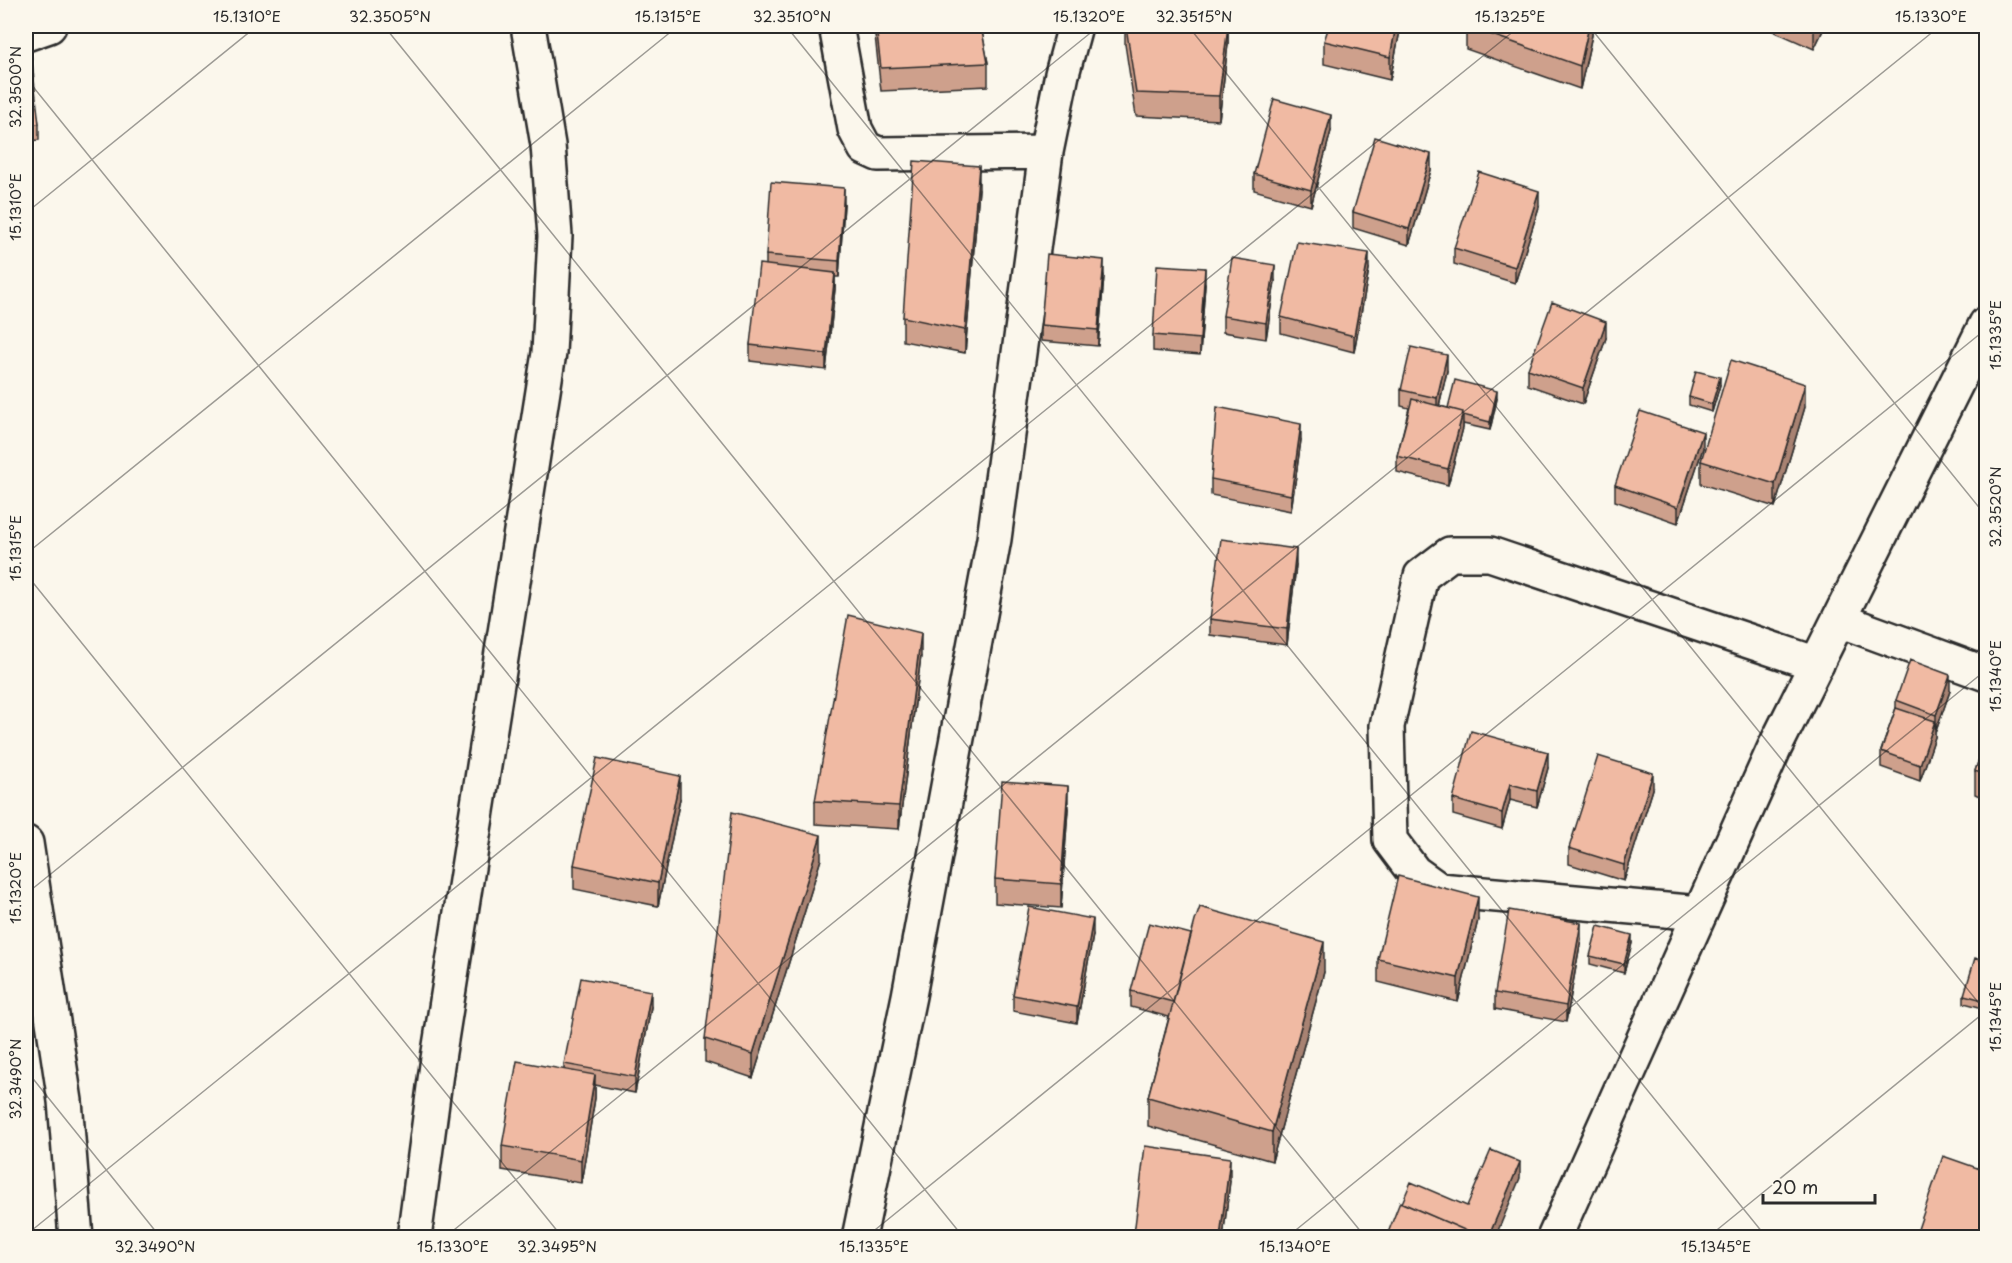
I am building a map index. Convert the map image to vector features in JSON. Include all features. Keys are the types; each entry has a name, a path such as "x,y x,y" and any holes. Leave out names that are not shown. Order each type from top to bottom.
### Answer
{"street":[{"path":"26,34 49,26"},
{"path":"414,1238 439,1053 549,353 555,236 548,145 528,26"},
{"path":"836,26 855,129 865,148 878,154 1046,152"},
{"path":"859,1238 909,996 994,539 1046,152 1074,26"},
{"path":"1554,1238 1774,749 1986,324"},
{"path":"1700,913 1439,890 1414,872 1390,840 1387,726 1420,576 1450,554 1490,554 1817,664"},
{"path":"1839,621 1986,674"},
{"path":"26,843 65,1101 76,1238"}],"building":[{"path":"876,26 981,26 988,63 881,68"},
{"path":"1126,26 1228,26 1219,96 1136,93"},
{"path":"1329,26 1396,26 1390,57 1324,41"},
{"path":"1467,26 1589,26 1580,66"},
{"path":"30,44 39,124 26,125 26,45"},
{"path":"1274,99 1331,115 1311,190 1254,174"},
{"path":"1375,137 1431,154 1409,229 1353,212"},
{"path":"914,161 979,166 965,330 903,317"},
{"path":"1479,172 1539,191 1515,267 1454,248"},
{"path":"771,182 844,188 839,261 766,255"},
{"path":"1297,242 1369,253 1354,336 1281,317"},
{"path":"1047,254 1104,260 1098,330 1041,325"},
{"path":"1232,258 1275,265 1266,323 1223,316"},
{"path":"759,264 835,273 826,354 750,345"},
{"path":"1157,265 1205,268 1200,339 1153,335"},
{"path":"1552,302 1606,322 1583,388 1528,369"},
{"path":"1411,347 1447,355 1437,398 1401,390"},
{"path":"1731,360 1805,384 1775,484 1701,461"},
{"path":"1696,371 1720,377 1712,404 1689,397"},
{"path":"1455,380 1497,391 1490,422 1463,415 1463,412 1448,408"},
{"path":"1412,399 1463,412 1448,469 1397,456"},
{"path":"1217,407 1301,424 1291,495 1211,479"},
{"path":"1640,411 1703,432 1678,507 1615,485"},
{"path":"1221,539 1296,549 1287,629 1210,619"},
{"path":"848,615 921,633 899,806 815,801"},
{"path":"1910,660 1950,675 1936,715 1896,700"},
{"path":"1896,708 1935,721 1920,765 1881,751"},
{"path":"1471,731 1548,752 1537,791 1510,784 1502,813 1453,799"},
{"path":"1986,739 1986,775 1975,771"},
{"path":"1598,756 1653,773 1624,865 1569,848"},
{"path":"597,758 680,776 658,883 574,865"},
{"path":"1002,781 1068,786 1061,884 995,879"},
{"path":"732,812 821,835 753,1054 705,1039"},
{"path":"1398,876 1478,897 1458,978 1378,959"},
{"path":"1029,907 1093,919 1077,1007 1013,995"},
{"path":"1200,907 1324,942 1272,1132 1148,1097"},
{"path":"1509,910 1581,923 1566,1006 1495,993"},
{"path":"1149,923 1191,934 1173,1002 1131,991"},
{"path":"1598,926 1632,935 1624,964 1590,956"},
{"path":"1975,958 1986,962 1986,988 1983,1000 1964,995"},
{"path":"581,978 651,991 635,1077 564,1064"},
{"path":"517,1061 595,1075 581,1160 502,1146"},
{"path":"1145,1146 1230,1158 1220,1238 1160,1238 1134,1234"},
{"path":"1491,1150 1520,1162 1488,1238 1483,1238 1402,1203 1411,1182 1467,1206"},
{"path":"1943,1156 1986,1171 1986,1238 1915,1238"},
{"path":"1400,1202 1483,1238 1386,1238"}]}
